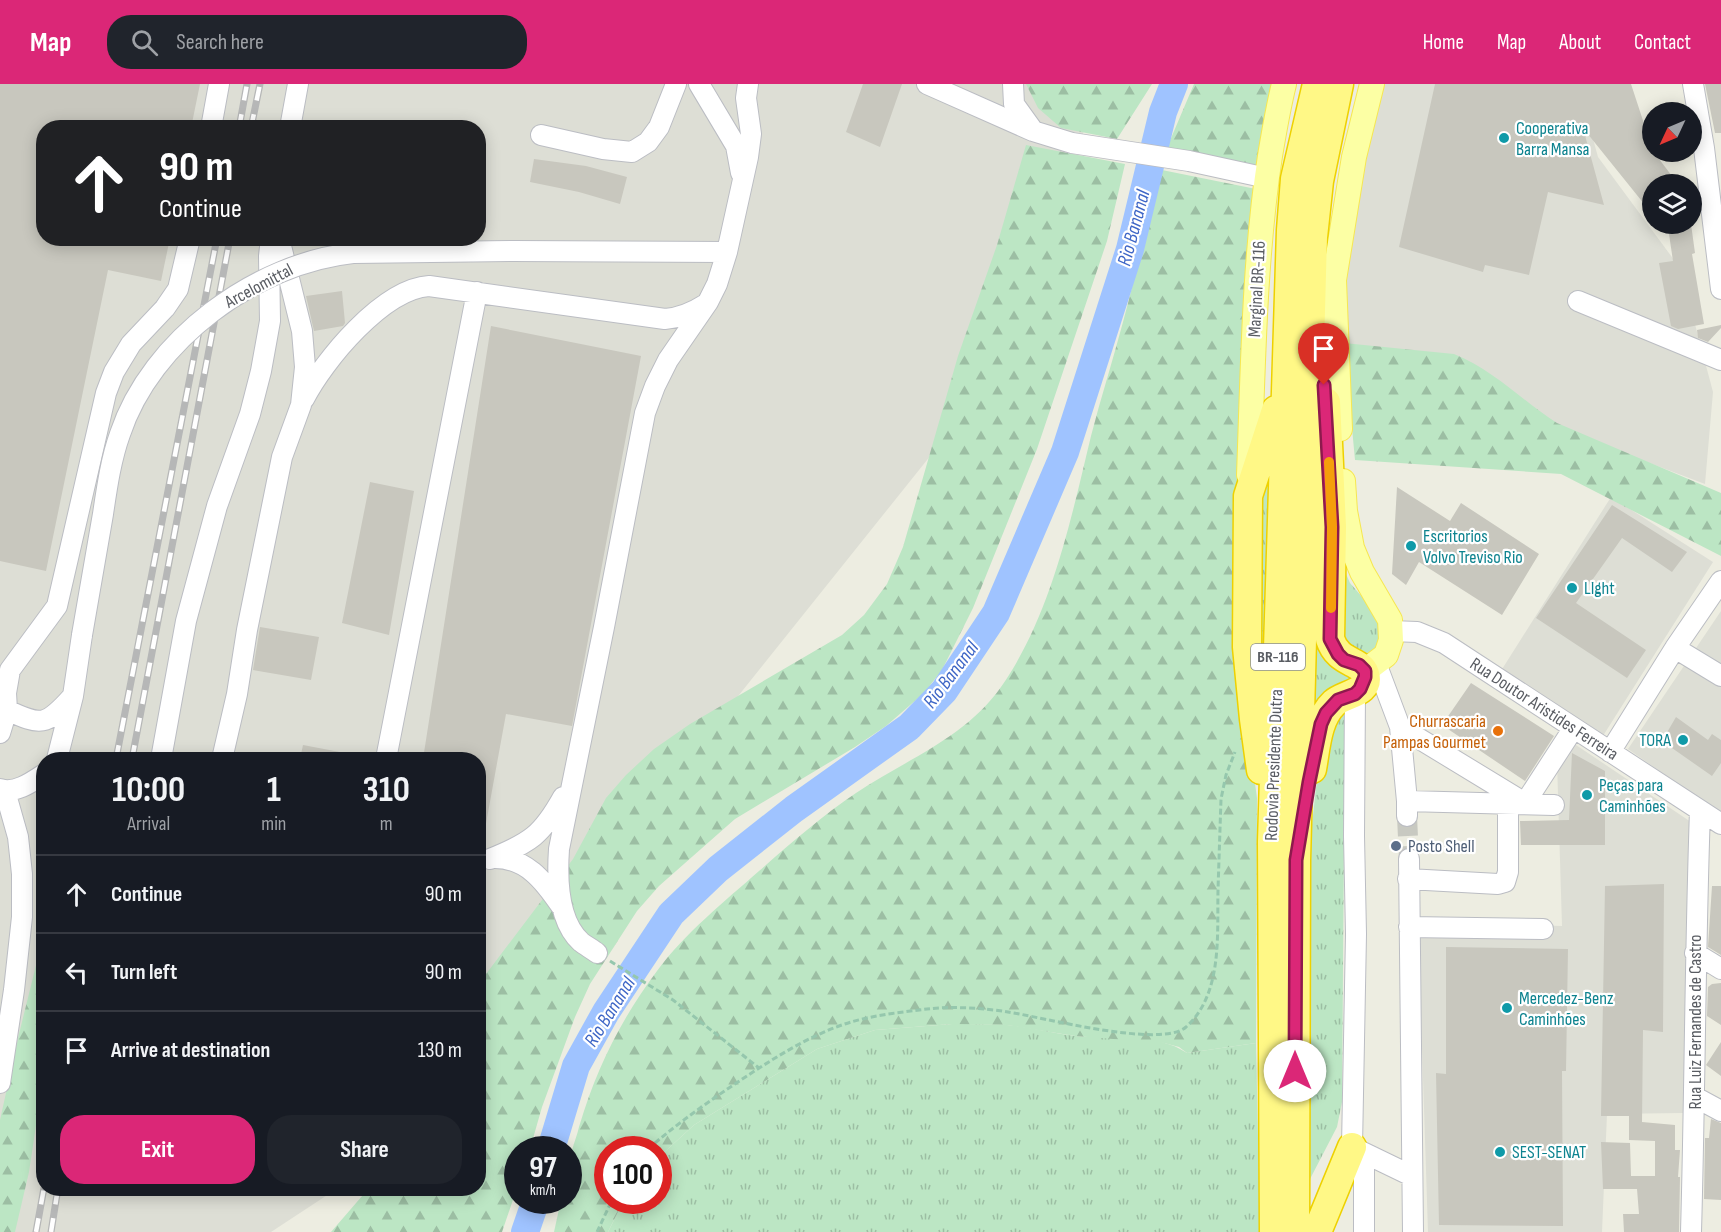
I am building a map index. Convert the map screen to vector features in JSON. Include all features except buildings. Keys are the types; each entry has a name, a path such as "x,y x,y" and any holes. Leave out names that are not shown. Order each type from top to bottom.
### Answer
{"highway":[{"name":"Rodovia Presidente Dutra","path":"1274,1232 1272,842 1291,230 1295,179 1317,84"},
{"name":"Rodovia Presidente Dutra","path":"1295,1232 1296,860 1313,237 1319,181 1339,84"},
{"path":"1296,860 1321,724 1333,704 1345,696 1365,676 1359,665 1341,657 1330,639 1332,527 1328,429 1312,306"},
{"path":"1272,842 1254,719 1247,646 1248,496 1286,380"},
{"path":"1317,1232 1358,1150"}],"main road":[{"name":"Marginal BR-116","path":"1248,496 1259,246 1267,179 1284,84"},
{"path":"1365,676 1386,655 1391,640 1391,631 1390,620 1362,572 1352,548 1349,530 1344,489 1334,280 1354,157 1371,84"}],"street":[{"path":"212,120 219,84"},
{"path":"291,120 298,84"},
{"path":"541,135 603,149 632,152 648,142 660,127 676,84"},
{"path":"699,84 736,146 740,158 742,184"},
{"path":"928,84 966,84"},
{"path":"928,84 1033,131 1072,143 1189,161 1267,179"},
{"path":"1012,84 1014,104 1033,131"},
{"path":"1693,84 1704,148 1721,289"},
{"path":"597,953 574,934 564,909 559,885 559,849 645,413 668,360 708,302 717,284 727,252 751,134 743,88"},
{"path":"0,733 7,711 6,693 10,670 57,606 106,393 114,372 131,344 165,308 178,289 188,246"},
{"path":"160,752 186,621 217,506 249,414 261,371 270,321 270,246"},
{"path":"281,246 302,331 305,367 301,405"},
{"name":"Arcelomittal","path":"59,752 73,696 111,467 120,433 132,405 150,376 191,329 222,304 248,287 304,262 330,255 512,251 727,252"},
{"path":"224,752 237,694 247,630 282,457 310,386 330,358 357,329 382,307 417,286 477,292 664,320 694,312 708,302"},
{"path":"387,752 477,292"},
{"path":"1578,301 1721,360"},
{"path":"1610,752 1675,648 1721,581"},
{"name":"Rua Doutor Aristides Ferreira","path":"1391,631 1417,632 1444,643 1721,824"},
{"path":"1675,648 1721,676"},
{"path":"1365,676 1400,727 1517,803"},
{"path":"1364,1232 1358,1150 1354,836 1365,676"},
{"path":"7,711 27,720 43,722 56,714 73,696"},
{"path":"1400,727 1407,808 1517,803 1554,805"},
{"path":"1408,879 1498,884 1505,882 1517,803 1573,729"},
{"path":"0,1083 22,917 22,874 18,837 2,790 19,788 36,779"},
{"path":"486,858 537,836 555,812 572,781"},
{"name":"Rua Luiz Fernandes de Castro","path":"1691,1232 1695,1097 1695,953 1700,811"},
{"path":"486,859 506,858 533,871 564,909"},
{"path":"1409,859 1413,1232"},
{"path":"1409,927 1543,929"},
{"path":"1695,953 1721,969"},
{"path":"1695,1097 1721,1112"},
{"path":"1358,1150 1412,1176"}],"path":[{"path":"665,1136 716,1096 759,1068 815,1036 851,1022 930,1008 1007,1012 1096,1029 1145,1034 1173,1034 1184,1029 1195,1017 1211,983 1217,947 1221,799 1226,775 1254,719"},
{"path":"597,953 674,1000 759,1068"},
{"path":"597,1232 605,1214"}],"shaded area":[{"path":"0,84 1103,84 975,400 486,1011 486,752 36,752 36,1196 326,1196 271,1232 0,1232"},
{"path":"1384,84 1578,84 1598,157 1642,217 1642,234 1655,234 1680,268 1713,392 1705,484 1346,348 1347,277 1355,201"},
{"name":"LIght","path":"1611,497 1713,562 1601,739 1499,674"},
{"path":"1721,611 1721,814 1628,749"},
{"path":"1570,741 1691,822 1683,1113 1607,1114 1602,1232 1428,1232 1418,922 1562,926 1557,762"}],"green space":[{"path":"1026,84 1152,84 1117,139 1061,128 1038,108"},
{"path":"1194,84 1277,84 1257,169 1166,150"},
{"path":"1026,145 1125,164 1107,241 1037,449 973,608 942,670 924,693 886,726 735,819 659,886 637,911 590,984 575,1017 534,1136 504,1136 504,1214 508,1214 502,1232 331,1232 362,1196 486,1196 486,974 573,859 606,798 626,775 654,749 690,724 842,635 864,615 887,584 903,547 958,356 997,245"},
{"path":"1157,169 1256,189 1247,725 1257,798 1256,1043 1187,1053 1179,1047 1164,1043 1075,1036 1007,1025 952,1024 875,1030 817,1049 694,1125 672,1145 672,1136 594,1136 594,1214 617,1214 608,1232 554,1232 558,1214 582,1214 582,1136 577,1136 602,1064 632,1008 668,957 719,906 819,820 856,793 953,734 970,720 987,705 1018,659 1046,598 1067,533 1133,284"},
{"path":"1344,343 1454,354 1482,368 1557,423 1721,493 1721,556 1561,474 1355,460"},
{"path":"1274,434 1268,779 1257,698 1258,503"},
{"path":"1319,511 1348,672 1352,679 1311,738"},
{"path":"1343,567 1350,583 1383,621 1378,647 1365,656 1344,651"},
{"path":"1345,708 1342,1102 1337,1127 1310,1179 1307,1094 1310,843 1316,788 1326,735"},
{"path":"36,965 36,1126 29,1172 15,1232 0,1232 0,1120"},
{"path":"952,1024 1007,1025 1075,1036 1147,1039 1175,1046 1187,1053 1256,1043 1260,1232 608,1232 617,1214 672,1214 672,1145 694,1125 817,1049 875,1030"}],"waterway":[{"name":"Rio Bananal","path":"555,1136 576,1066 606,1012 671,914 718,869 794,809 909,727 944,691 996,613 1065,452 1130,249 1163,112 1174,84"},
{"name":"Rio Bananal","path":"525,1232 531,1214"}],"tunnel":[{"path":"1407,816 1409,859"}],"railway":[{"path":"240,120 247,84"},
{"path":"253,120 260,84"},
{"path":"117,752 215,246"},
{"path":"133,752 228,246"},
{"path":"36,1232 43,1196"},
{"path":"51,1232 57,1196"}],"slow traffic":[{"path":"1329,462 1332,527 1331,608"}],"place":[{"name":"Cooperativa Barra Mansa","path":"1504,138"},
{"name":"Escritorios Volvo Treviso Rio","path":"1411,546"},
{"name":"LIght","path":"1572,588"},
{"name":"Churrascaria Pampas Gourmet","path":"1498,731"},
{"name":"TORA","path":"1683,740"},
{"name":"Peças para Caminhões","path":"1587,795"},
{"name":"Posto Shell","path":"1396,846"},
{"name":"Mercedez-Benz Caminhões","path":"1507,1008"},
{"name":"SEST-SENAT","path":"1500,1152"}],"route":[{"path":"1295,1071 1296,860 1309,782 1321,724 1326,713 1338,700 1355,694 1365,682 1365,671 1359,665 1344,660 1330,639 1332,527 1324,385"}]}
